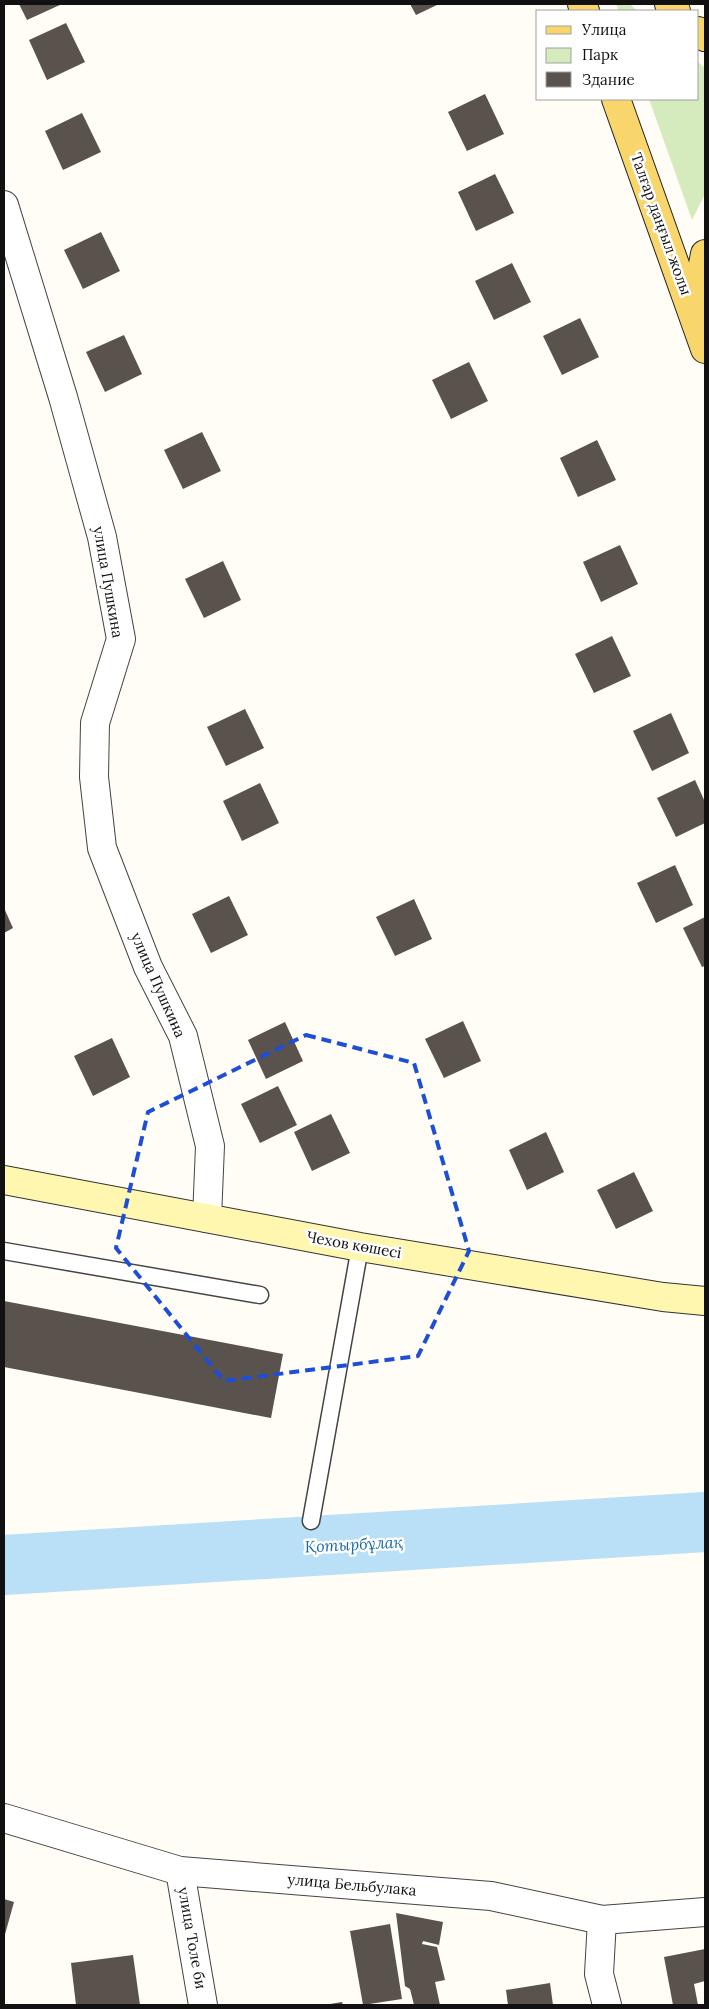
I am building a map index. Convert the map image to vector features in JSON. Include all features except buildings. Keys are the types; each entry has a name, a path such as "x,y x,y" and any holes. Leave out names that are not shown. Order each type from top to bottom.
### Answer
{"main road":[{"name":"Талғар даңғыл жолы","path":"616,100 703,340"},
{"path":"703,340 699,285 705,254"},
{"name":"Чехов көшесі","path":"4,1180 360,1247 663,1297 705,1301"}],"street":[{"name":"улица Пушкина","path":"4,205 63,397 102,538 120,640 95,723 94,777 102,848 148,967 183,1036 210,1146 207,1218"},
{"name":"улица Бельбулака","path":"4,1818 180,1871 491,1896 602,1920 705,1912"},
{"name":"улица Толе би","path":"180,1871 203,2005"},
{"path":"602,1920 599,1974 606,2005"}],"lane":[{"path":"311,1522 360,1247"},
{"path":"4,1251 260,1295"}],"highlighted area":[{"path":"306,1035 414,1063 469,1251 418,1356 224,1381 116,1248 148,1112"}],"green space":[{"path":"616,4 630,4 636,10 619,10"},
{"path":"699,63 705,68 705,194 692,220 649,100 699,100"}],"waterway":[{"name":"Қотырбұлақ","path":"4,1565 705,1522"}]}
